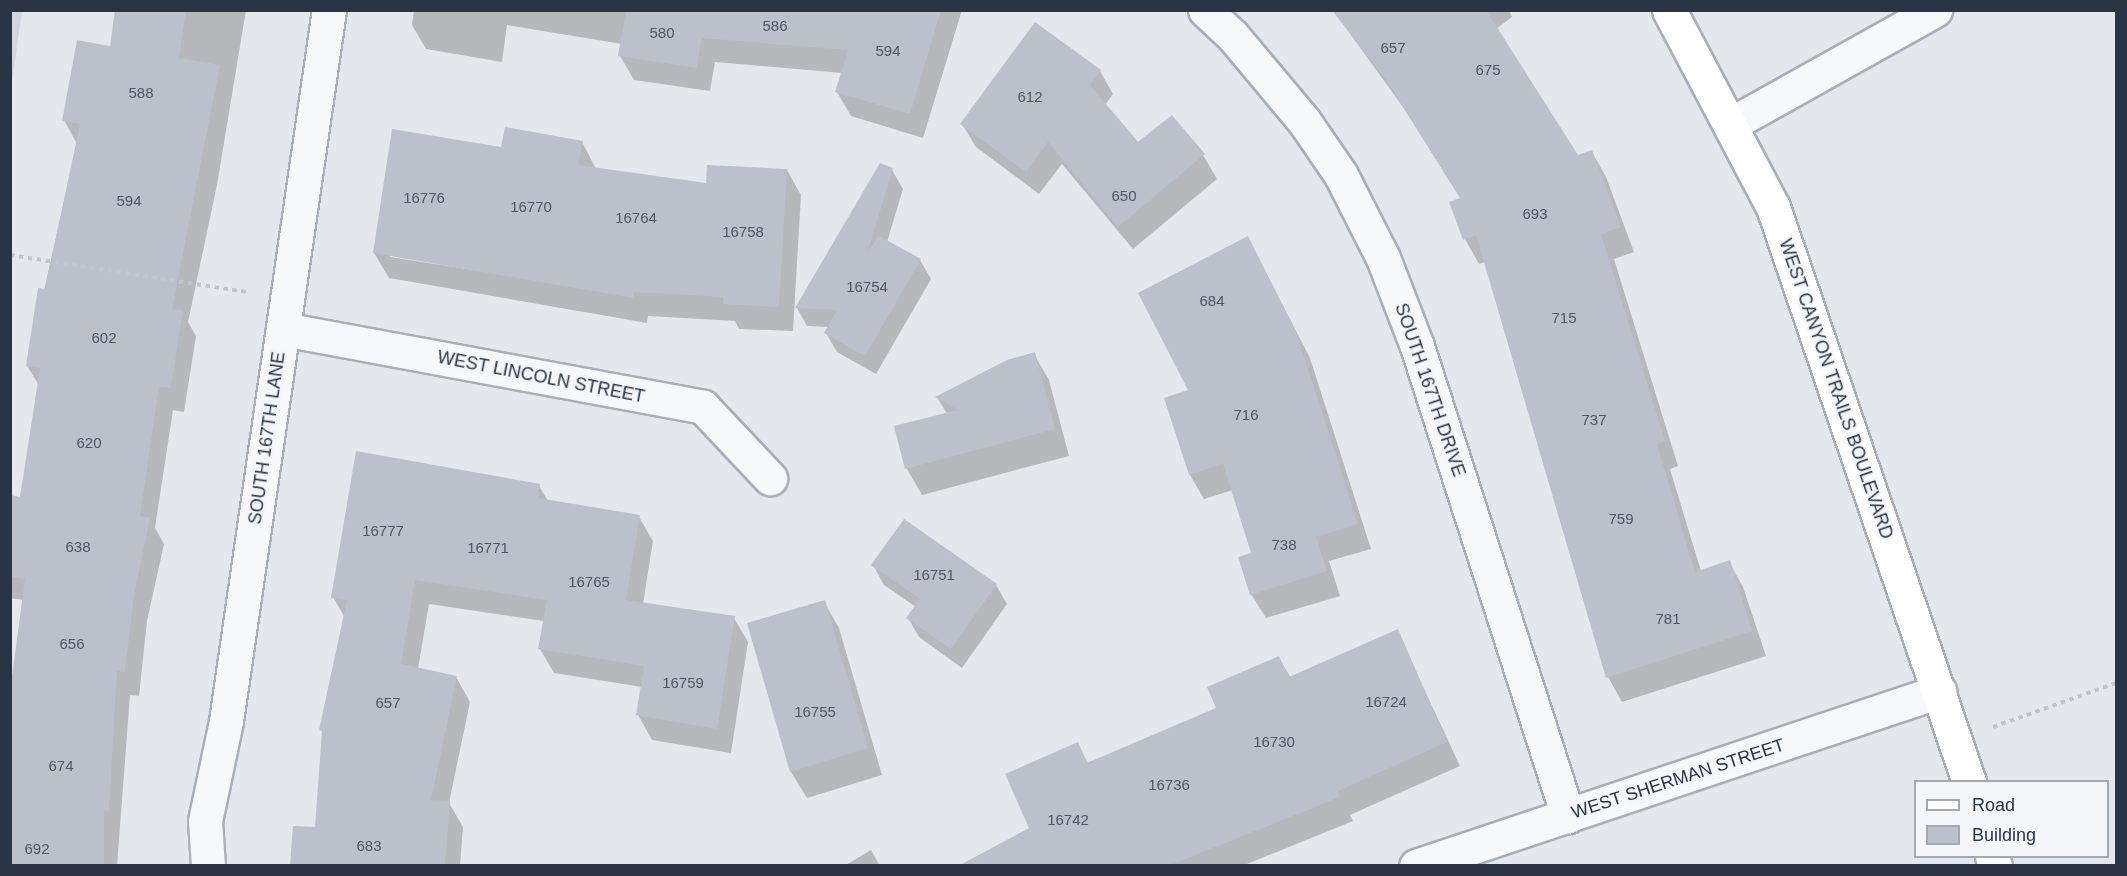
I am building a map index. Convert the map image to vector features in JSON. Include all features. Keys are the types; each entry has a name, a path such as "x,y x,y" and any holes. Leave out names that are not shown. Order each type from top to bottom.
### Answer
{"street":[{"name":"SOUTH 167TH LANE","path":"208,866 205,821 226,721 329,10"},
{"name":"SOUTH 167TH DRIVE","path":"1205,10 1232,35 1304,121 1341,175 1383,258 1417,346 1568,816"},
{"name":"WEST CANYON TRAILS BOULEVARD","path":"1669,10 1773,207 1940,691 1968,780"},
{"path":"1731,124 1935,10"},
{"name":"WEST LINCOLN STREET","path":"283,329 703,407 770,478"},
{"name":"WEST SHERMAN STREET","path":"1416,866 1940,691"}],"path":[{"path":"10,255 237,291 288,295"},
{"path":"1955,740 2116,684"}],"shaded area":[{"path":"10,11 22,11 11,89"}],"building":[{"path":"115,10 186,10 179,58 220,65 172,309 183,310 171,388 159,387 140,516 150,518 134,596 125,672 117,671 109,811 104,810 104,866 10,866 10,691 25,579 10,577 10,495 20,497 40,368 26,366 38,288 45,289 80,124 62,121 77,40 110,46"},
{"path":"626,10 941,10 910,114 835,92 848,50 702,38 702,34 697,68 618,56"},
{"path":"1332,10 1486,10 1578,155 1592,150 1621,227 1601,234 1665,441 1657,444 1695,572 1730,560 1752,631 1606,678 1476,235 1463,240 1449,202 1460,198 1387,81"},
{"path":"1035,22 1101,70 1090,85 1138,142 1172,115 1205,154 1118,227 1048,142 1026,172 960,124"},
{"path":"505,127 583,141 578,165 706,183 707,165 787,169 779,307 723,304 723,297 634,292 633,298 373,253 392,129 501,147"},
{"path":"880,163 893,168 868,251 879,236 921,259 865,356 824,333 837,310 795,308"},
{"path":"1248,236 1296,332 1358,524 1316,537 1327,571 1250,595 1238,557 1251,553 1223,464 1189,475 1164,398 1188,390 1138,293"},
{"path":"1035,352 1055,429 905,469 894,426 958,410 935,397 1007,360"},
{"path":"356,451 540,484 538,498 640,515 626,600 735,616 717,729 636,715 644,666 538,649 547,600 415,580 401,664 457,676 431,800 450,801 445,866 290,866 293,826 315,827 322,731 319,730 347,600 331,598"},
{"path":"904,519 997,584 951,649 906,618 920,599 871,565"},
{"path":"825,600 868,748 790,772 747,623"},
{"path":"1398,629 1447,742 1338,791 1340,797 1168,866 958,866 1029,828 1005,774 1078,742 1087,763 1216,708 1207,687 1279,656 1289,677"}]}
